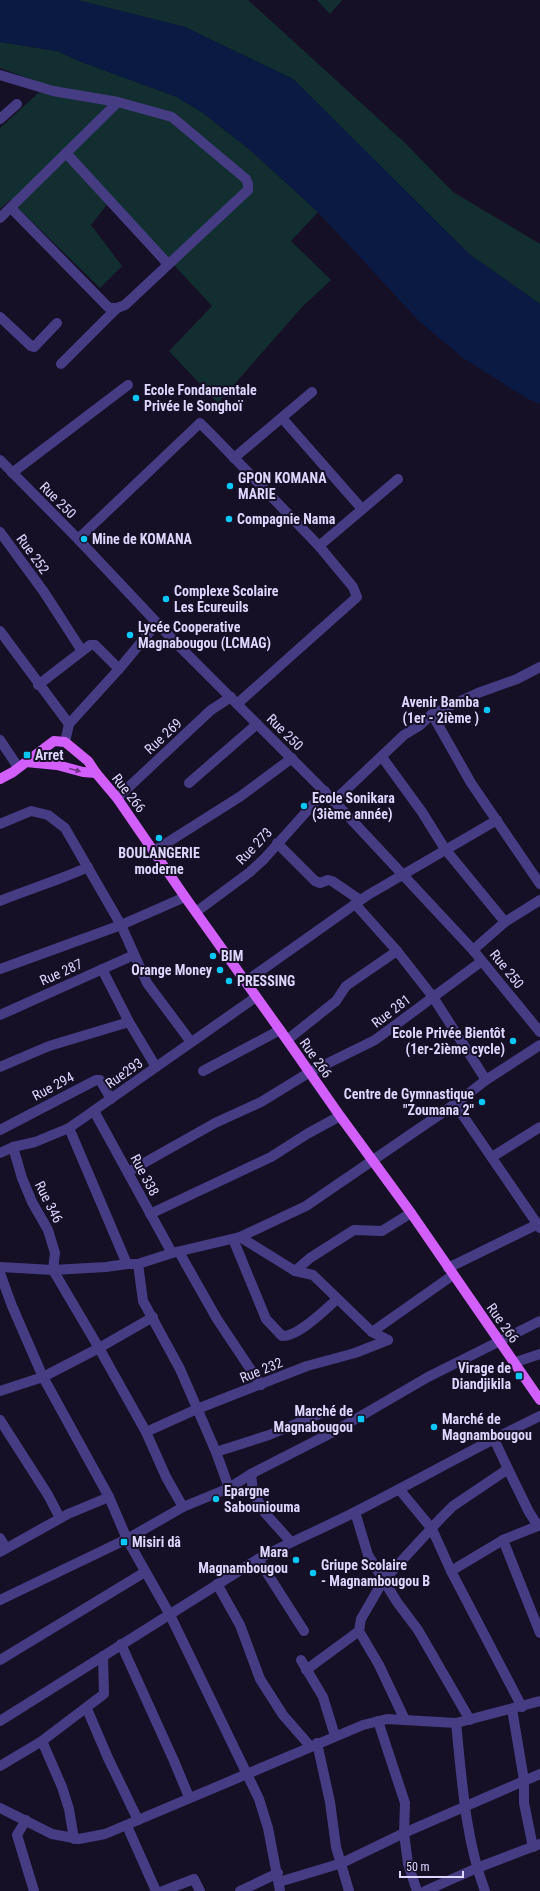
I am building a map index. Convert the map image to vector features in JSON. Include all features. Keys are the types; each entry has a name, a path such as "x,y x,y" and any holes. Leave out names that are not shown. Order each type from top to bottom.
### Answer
{"main road":[{"path":"0,779 22,765 54,741 65,742"},
{"name":"Rue 266","path":"65,742 88,760 117,798 184,897 411,1213 540,1400"},
{"path":"22,765 57,766 101,776"}],"street":[{"path":"0,76 53,91 118,102 172,117 246,179 248,184 248,190 126,305 117,308 110,308 11,208"},
{"path":"0,218 118,102"},
{"path":"0,119 17,104"},
{"path":"66,153 168,264"},
{"path":"61,364 117,308"},
{"path":"0,317 31,346 34,347 57,323"},
{"path":"12,473 128,386"},
{"path":"234,458 312,392"},
{"path":"282,418 362,509"},
{"path":"78,539 200,423 319,546 398,479"},
{"name":"Rue 250","path":"0,460 78,539 157,623 325,791 473,950 540,1032"},
{"name":"Rue 252","path":"0,532 44,592 82,651"},
{"name":"Rue 269","path":"117,798 211,710 234,701 357,597 353,587 319,546"},
{"path":"65,742 69,724 119,669 157,623"},
{"path":"0,631 38,685 69,724"},
{"path":"38,685 90,645 95,645 119,669"},
{"path":"334,801 404,735 419,726 432,714 478,693 517,679 540,667"},
{"path":"432,714 471,783 540,884"},
{"path":"189,783 257,724"},
{"path":"0,740 22,765"},
{"path":"382,757 422,812 445,849 505,922"},
{"path":"154,851 240,796 292,758"},
{"name":"Rue 273","path":"196,912 250,872 264,859 325,791"},
{"path":"0,824 31,811 48,815 66,828 121,925 147,983 191,1042"},
{"path":"245,982 402,874 497,820"},
{"path":"277,843 315,881 320,883 328,880 332,881 358,903 433,997 486,1080"},
{"path":"0,901 40,885 66,878 88,867"},
{"path":"0,969 121,925 184,897"},
{"path":"473,950 505,922 540,900"},
{"path":"286,1040 336,1001 346,986 397,951"},
{"name":"Rue 287","path":"0,1015 134,954"},
{"name":"Rue 281","path":"128,1172 215,1123 261,1102 310,1072 375,1040 482,961"},
{"path":"102,969 129,1022 156,1067"},
{"name":"Rue293","path":"0,1153 13,1147 35,1142 69,1128 256,997"},
{"path":"0,1067 49,1046 129,1022"},
{"path":"202,1072 280,1030"},
{"path":"0,1267 53,1270 138,1264 176,1252 236,1238 306,1206 372,1159 455,1104 486,1080 540,1045"},
{"name":"Rue 294","path":"0,1130 96,1080 100,1080 111,1099"},
{"path":"236,1238 295,1271 313,1275 372,1332 451,1271 539,1225 455,1104"},
{"name":"Rue 338","path":"94,1110 150,1214 261,1385"},
{"path":"150,1214 271,1157 306,1134 340,1116"},
{"path":"492,1158 540,1127"},
{"path":"69,1128 127,1264"},
{"name":"Rue 346","path":"13,1147 22,1178 32,1202 48,1230 55,1253 53,1270"},
{"path":"295,1271 310,1258 354,1230 382,1231 411,1213"},
{"path":"236,1238 266,1319 282,1336 286,1336 308,1324 337,1299"},
{"path":"138,1264 143,1301 180,1369 216,1452 229,1488"},
{"path":"53,1270 100,1348 146,1432 166,1477 183,1508"},
{"path":"0,1273 12,1306 43,1377 109,1496 127,1539 170,1615 259,1799 268,1828 279,1882"},
{"path":"0,1391 43,1377 100,1348 153,1317"},
{"path":"0,1600 127,1539 183,1508 229,1488 252,1474 335,1431 428,1377 540,1320"},
{"name":"Rue 232","path":"146,1432 197,1409 306,1366 355,1353 388,1340 372,1332"},
{"path":"514,1363 540,1354"},
{"path":"216,1452 269,1435 322,1413"},
{"path":"0,1721 258,1559 355,1512 540,1416"},
{"path":"0,1420 48,1495 60,1518"},
{"path":"451,1571 502,1540 539,1525 529,1512 494,1439"},
{"path":"405,1720 379,1665 359,1631 361,1619 383,1581 453,1506 508,1469"},
{"path":"252,1474 253,1492 265,1513 291,1542"},
{"path":"398,1489 432,1529 517,1708 524,1780 524,1803 536,1846 477,1868 425,1891"},
{"path":"0,1538 3,1550 60,1518 109,1496"},
{"path":"355,1512 368,1555 383,1581 418,1630 470,1720"},
{"path":"502,1540 538,1623 540,1634"},
{"path":"258,1559 304,1631"},
{"path":"0,1660 145,1572"},
{"path":"217,1584 240,1625 260,1679 283,1715 314,1745 330,1802 336,1847 342,1863 348,1891"},
{"path":"306,1670 359,1631"},
{"path":"121,1644 174,1760 189,1797"},
{"path":"0,1766 42,1741 87,1709 104,1694 103,1656"},
{"path":"301,1660 323,1697 335,1736"},
{"path":"0,1808 52,1834 74,1839 105,1834 127,1826 189,1797 335,1736 378,1721 387,1719 456,1724 540,1701"},
{"path":"87,1709 108,1758 138,1820"},
{"path":"378,1721 405,1803 404,1833 408,1864 417,1891"},
{"path":"456,1724 465,1808 477,1868 485,1891"},
{"path":"42,1741 62,1787 69,1809 74,1839"},
{"path":"240,1891 279,1882 342,1863 404,1833 465,1808 540,1774"},
{"path":"26,1820 17,1835 34,1891"},
{"path":"127,1826 156,1891"},
{"path":"163,1891 194,1879 200,1891"}],"green space":[{"path":"77,0 248,0 404,142 453,192 540,244 540,304 469,254 293,79 185,27"},
{"path":"317,0 342,0 330,14"},
{"path":"0,42 57,51 79,61 177,97 203,113 249,149 318,212 291,241 331,280 302,307 218,403 169,351 212,306 112,198 91,225 122,266 100,288 10,200 0,209 0,128 47,85 0,68"}],"water":[{"path":"0,0 77,0 185,27 293,79 469,254 540,304 540,404 528,399 463,358 419,321 318,212 249,149 203,113 177,97 79,61 57,51 0,42"}],"place":[{"name":"Ecole Fondamentale Privée le Songhoï","path":"136,398"},
{"name":"GPON KOMANA MARIE","path":"230,486"},
{"name":"Compagnie Nama","path":"229,519"},
{"name":"Mine de KOMANA","path":"84,539"},
{"name":"Complexe Scolaire Les Ecureuils","path":"166,599"},
{"name":"Lycée Cooperative Magnabougou (LCMAG)","path":"130,635"},
{"name":"Avenir Bamba (1er - 2ième )","path":"487,710"},
{"name":"Arret","path":"27,755"},
{"name":"Ecole Sonikara (3ième année)","path":"304,806"},
{"name":"BOULANGERIE moderne","path":"159,838"},
{"name":"BIM","path":"213,956"},
{"name":"Orange Money","path":"220,970"},
{"name":"PRESSING","path":"229,981"},
{"name":"Ecole Privée Bientôt (1er-2ième cycle)","path":"513,1041"},
{"name":"Centre de Gymnastique \"Zoumana 2\"","path":"482,1102"},
{"name":"Virage de Diandjikila","path":"519,1376"},
{"name":"Marché de Magnabougou","path":"361,1419"},
{"name":"Marché de Magnambougou","path":"434,1427"},
{"name":"Epargne Sabouniouma","path":"216,1499"},
{"name":"Misiri dâ","path":"124,1542"},
{"name":"Mara Magnambougou","path":"296,1560"},
{"name":"Griupe Scolaire - Magnambougou B","path":"313,1573"}]}
